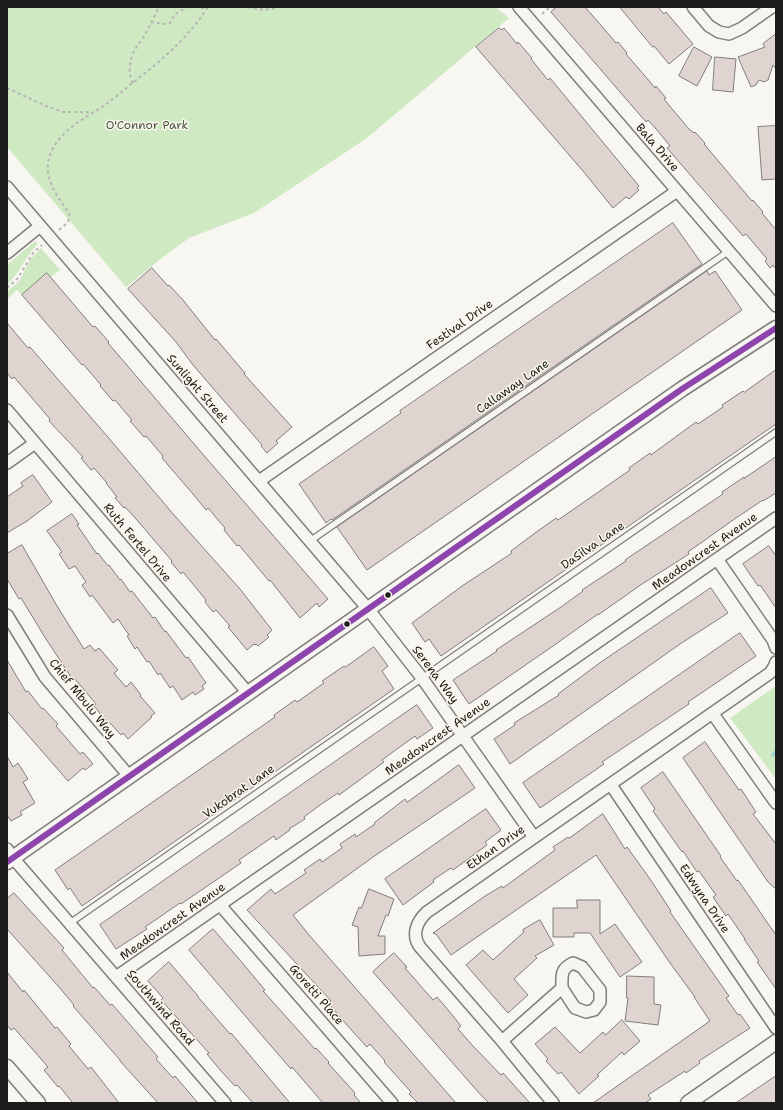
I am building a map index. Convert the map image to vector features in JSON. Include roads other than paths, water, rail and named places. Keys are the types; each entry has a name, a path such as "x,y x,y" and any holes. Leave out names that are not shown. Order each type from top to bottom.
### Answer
{"street":[{"name":"Bala Drive","path":"519,7 776,306"},
{"path":"693,7 709,26 719,32 729,34 742,28 772,7"},
{"name":"Sunlight Street","path":"7,187 368,609"},
{"name":"Festival Drive","path":"259,481 677,191"},
{"path":"7,253 40,226"},
{"path":"9,856 248,693 682,390 776,328"},
{"name":"Ruth Fertel Drive","path":"7,410 248,693"},
{"path":"7,463 35,443"},
{"name":"Meadowcrest Avenue","path":"116,977 776,518"},
{"path":"717,559 773,640 776,648"},
{"name":"Serena Way","path":"368,609 422,678 534,838"},
{"name":"Chief Mbulu Way","path":"7,615 45,677 128,776"},
{"name":"Ethan Drive","path":"553,1103 502,1041 417,943 416,933 419,920 427,912 770,673 776,662"},
{"path":"713,714 776,803"},
{"name":"Edwyna Drive","path":"611,785 776,1028"},
{"name":"Southwind Road","path":"9,856 70,923 225,1103"},
{"name":"Goretti Place","path":"220,905 392,1103"},
{"path":"502,1041 562,988"},
{"path":"688,1103 776,1042"},
{"path":"7,1067 38,1103"}],"lane":[{"name":"Callaway Lane","path":"310,541 729,251"},
{"name":"DaSilva Lane","path":"422,678 776,432"},
{"name":"Vukobrat Lane","path":"70,923 422,678"}],"waterway":[{"path":"773,755 776,751"}],"park label":[{"name":"O'Connor Park","path":"147,126"}]}
